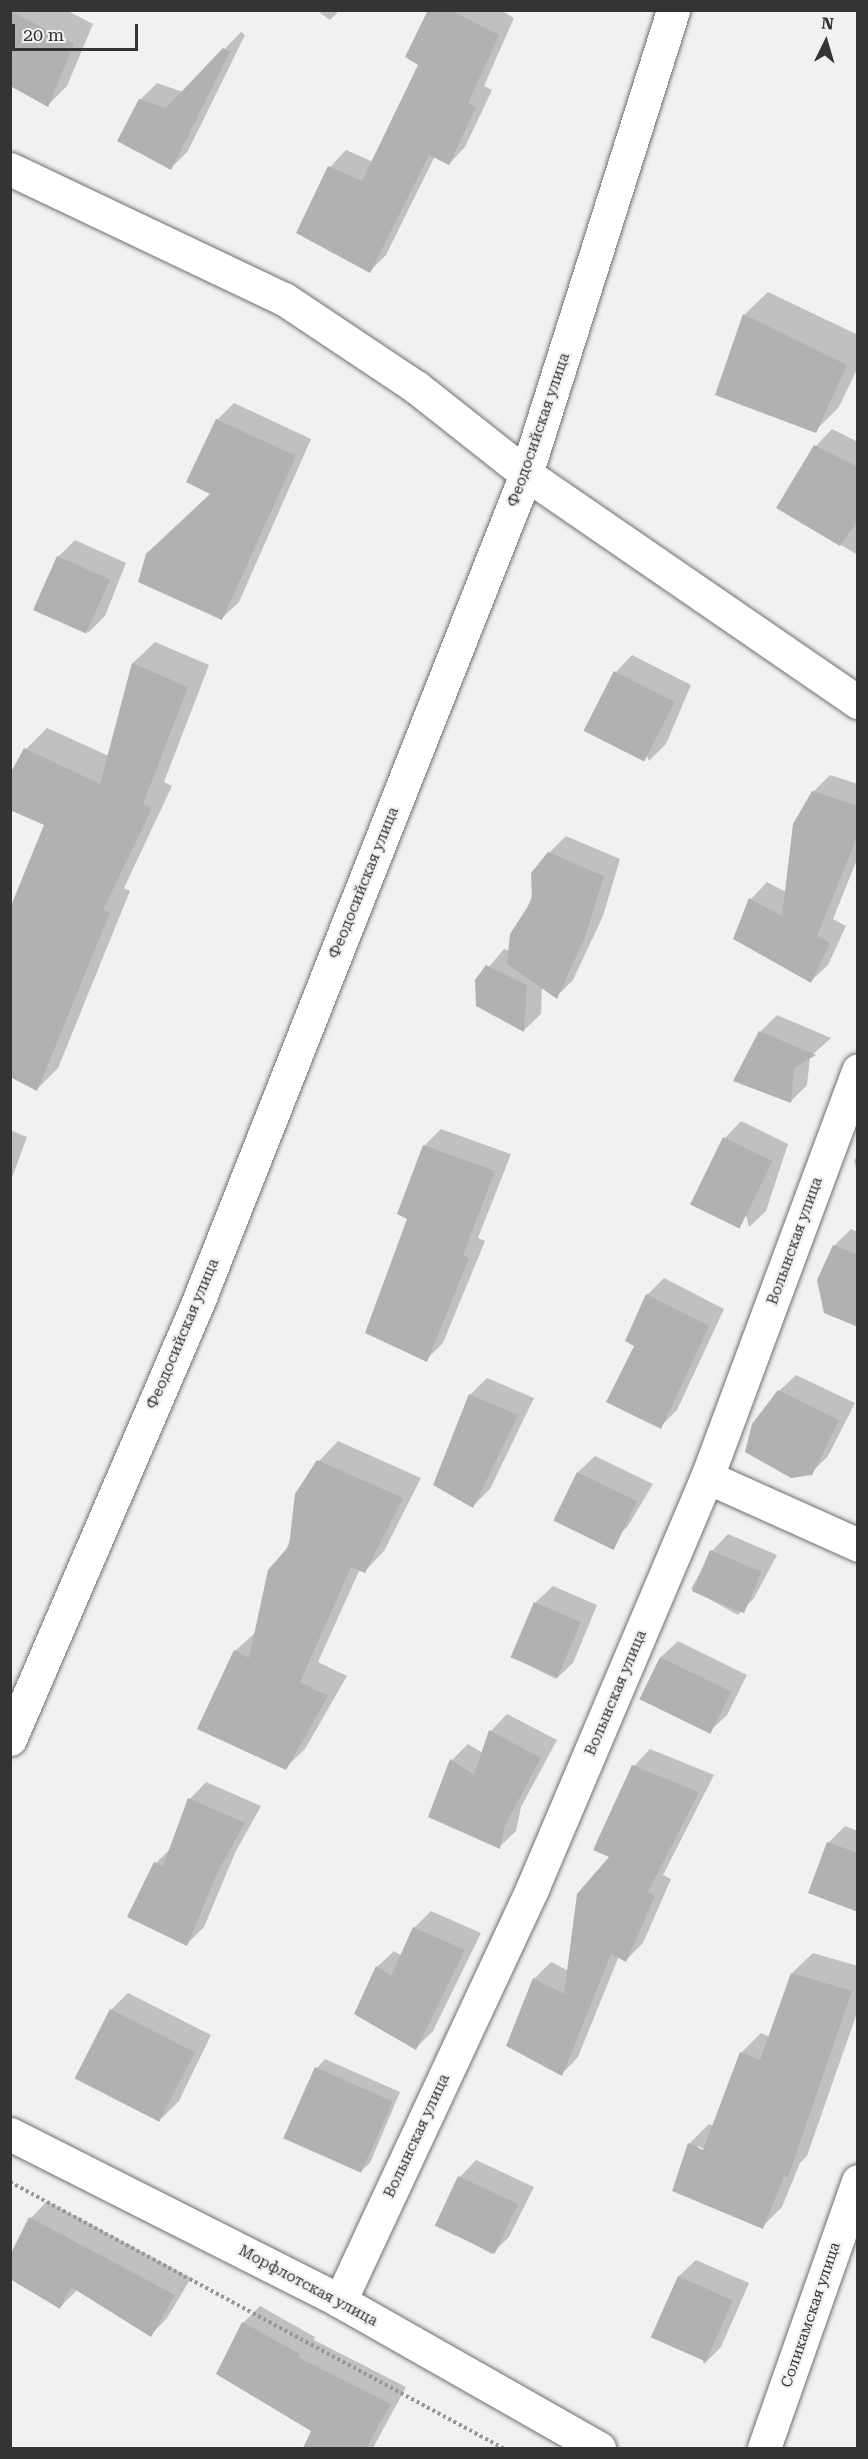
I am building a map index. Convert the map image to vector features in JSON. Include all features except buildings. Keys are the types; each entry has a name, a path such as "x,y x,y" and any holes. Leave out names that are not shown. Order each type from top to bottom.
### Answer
{"street":[{"name":"Феодосийская улица","path":"10,1739 200,1297 526,474 673,10"},
{"path":"10,169 284,299 416,387 526,474 858,702"},
{"name":"Волынская улица","path":"340,2301 532,1889 708,1477 858,1070"},
{"path":"708,1477 858,1545"},
{"name":"Морфлотская улица","path":"10,2134 340,2301 591,2446"},
{"name":"Соликамская улица","path":"765,2448 858,2181"}],"path":[{"path":"10,2182 503,2448"}]}
